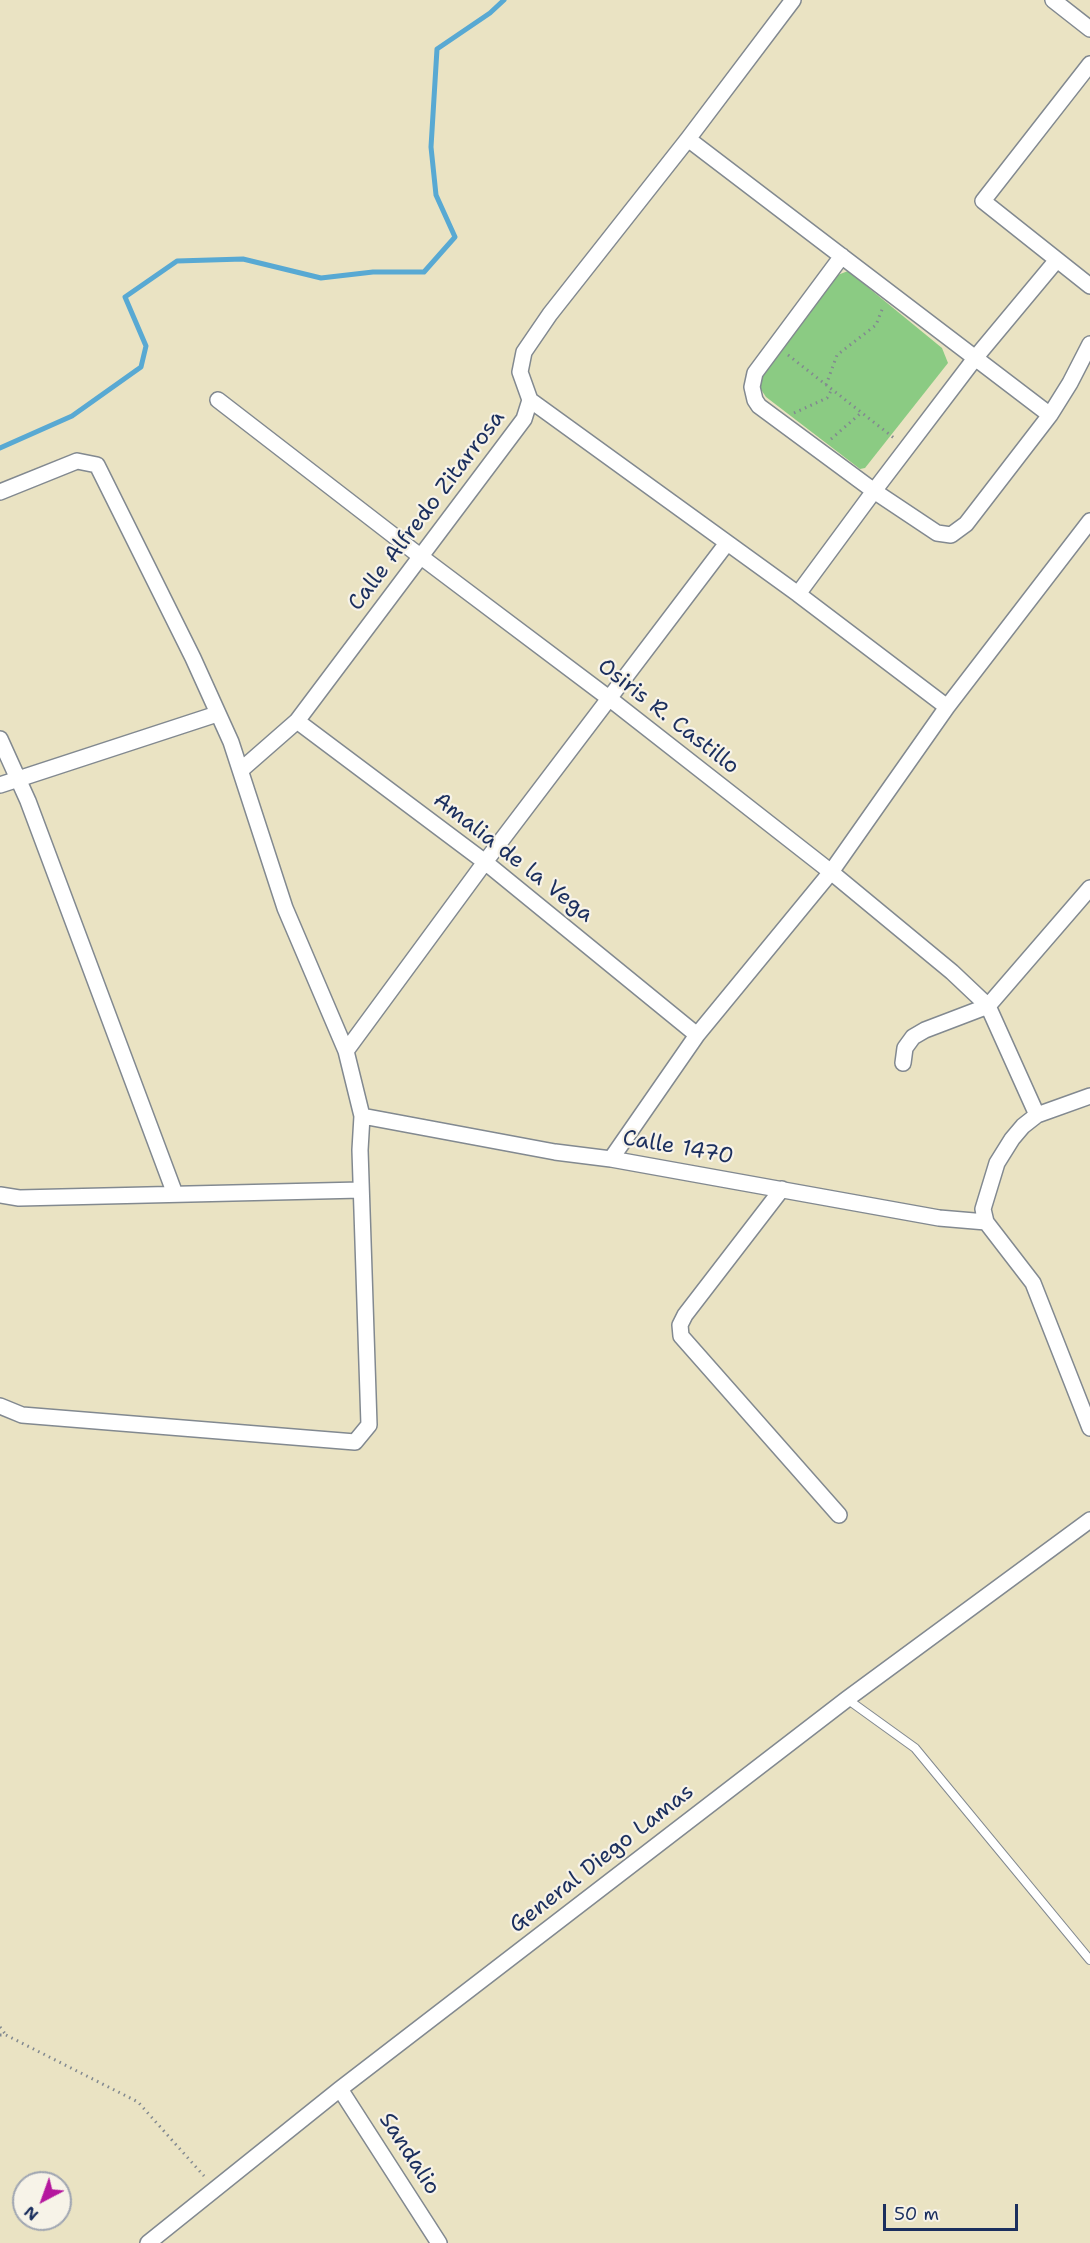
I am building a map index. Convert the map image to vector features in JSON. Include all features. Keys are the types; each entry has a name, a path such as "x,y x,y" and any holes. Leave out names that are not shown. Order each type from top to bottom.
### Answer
{"street":[{"name":"Calle Alfredo Zitarrosa","path":"241,770 297,721 524,419 530,400 520,372 524,352 550,314 688,139 793,0"},
{"path":"1053,0 1090,29"},
{"path":"1090,64 983,201 1090,286"},
{"path":"688,139 1050,415"},
{"path":"842,256 755,374 752,387 759,406 937,533 951,535 966,524 1050,415 1090,344"},
{"path":"798,594 976,357 1056,261"},
{"name":"Osiris R. Castillo","path":"218,400 610,699 831,872 952,972 988,1006 1037,1115"},
{"path":"530,400 798,594 947,708"},
{"path":"0,492 77,461 97,465 193,658 231,742 285,908 346,1051 362,1116 361,1190 369,1425 355,1442 22,1415 0,1406"},
{"path":"611,1159 697,1035 831,872 947,708 1090,521"},
{"path":"346,1051 485,862 727,543"},
{"path":"0,785 217,714"},
{"name":"Amalia de la Vega","path":"297,721 485,862 697,1035"},
{"path":"0,739 18,779 175,1194"},
{"path":"903,1064 905,1048 913,1037 925,1030 988,1006 1090,888"},
{"path":"1090,1096 1037,1115 1023,1126 997,1163 983,1209 986,1222 1033,1283 1090,1428"},
{"name":"Calle 1470","path":"362,1116 555,1152 611,1159 939,1218 986,1222"},
{"path":"782,1189 685,1315 680,1325 681,1336 839,1515"},
{"path":"0,1195 19,1198 361,1190"},
{"name":"General Diego Lamas","path":"148,2243 340,2089 847,1699 1090,1520"},
{"name":"Sandalio","path":"340,2089 439,2243"}],"lane":[{"path":"847,1699 915,1748 1090,1960"}],"path":[{"path":"826,385 837,355 876,325 888,291"},
{"path":"775,345 907,448"},
{"path":"779,421 827,398 832,389"},
{"path":"818,449 861,412"},
{"path":"0,2027 6,2035 138,2102 216,2189"},
{"path":"0,2035 6,2035"}],"green space":[{"path":"848,271 942,348 948,363 865,468 860,469 766,397 760,388 761,374 835,276"}],"waterway":[{"path":"0,448 72,416 141,367 146,346 125,297 177,261 243,259 321,278 373,272 424,272 455,237 436,195 431,147 437,49 490,13 504,0"}]}
